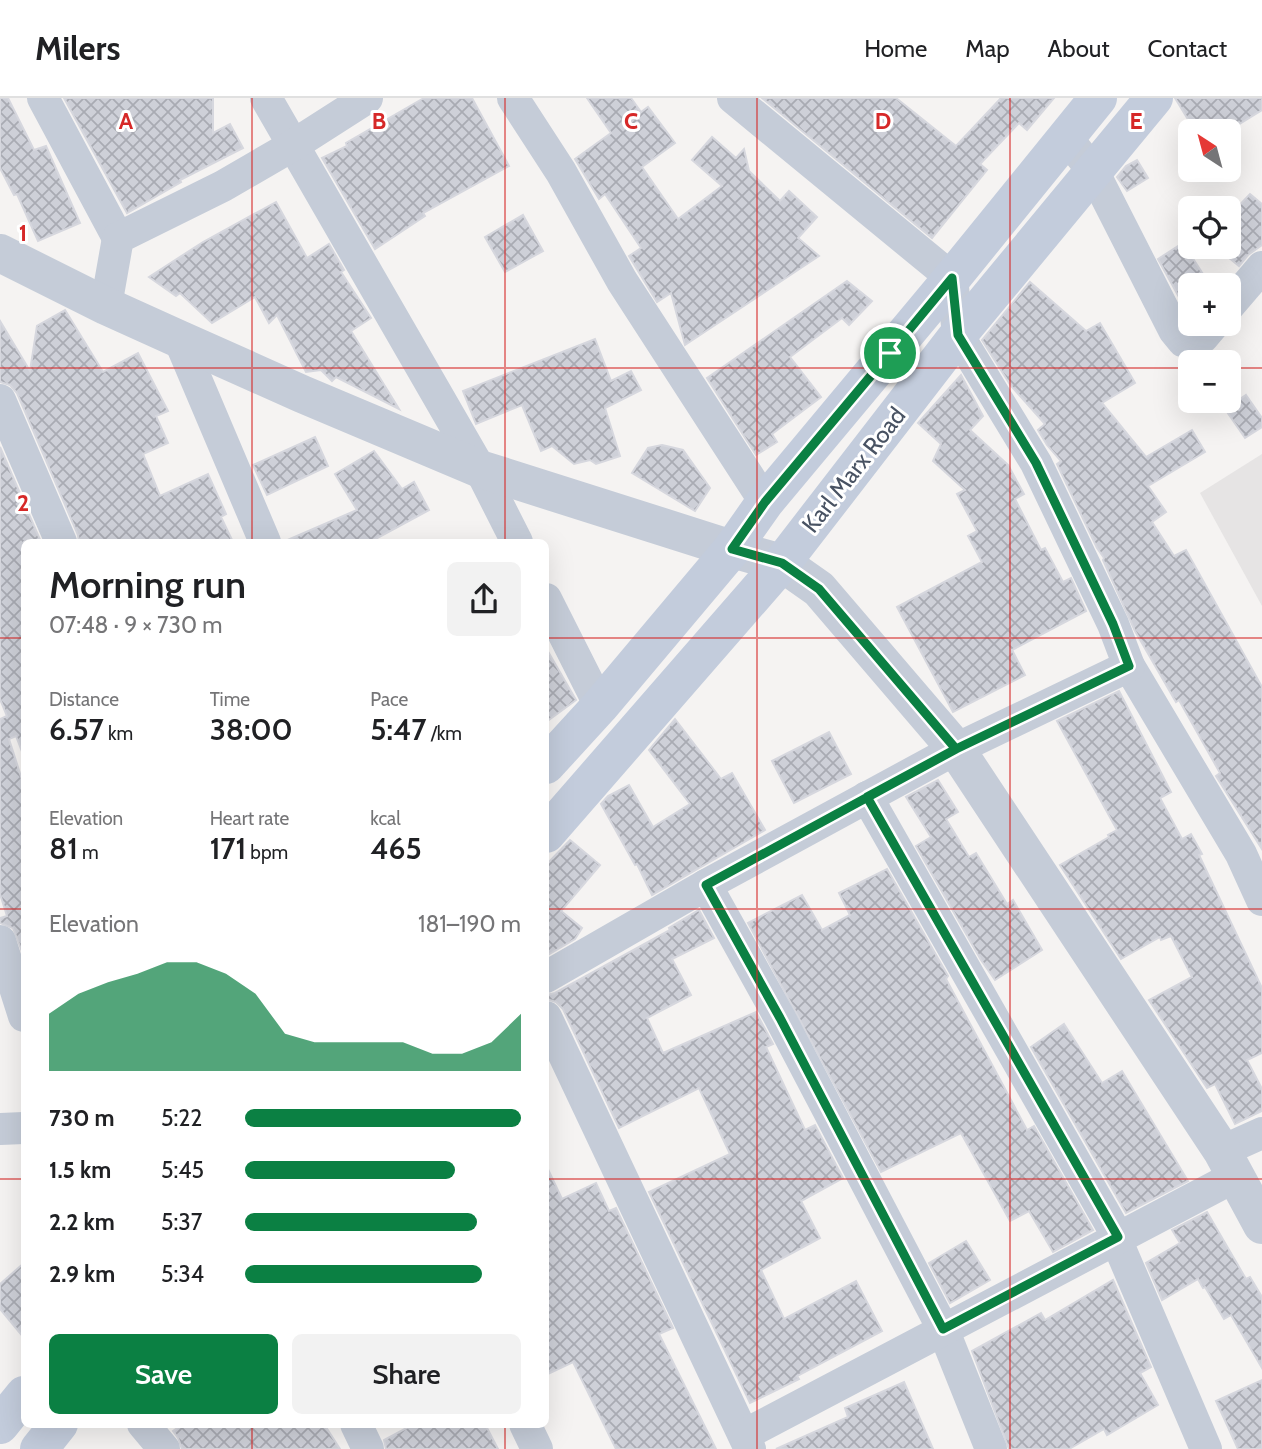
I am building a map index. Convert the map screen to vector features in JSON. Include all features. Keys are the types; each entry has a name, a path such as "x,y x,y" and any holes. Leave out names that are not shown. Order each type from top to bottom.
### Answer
{"main road":[{"name":"Karl Marx Road","path":"549,762 600,706 732,549 765,502 1098,98"},
{"name":"Karl Marx Road","path":"549,831 782,563 958,335 1154,98"},
{"path":"0,1425 21,1399"},
{"path":"39,1449 56,1428"}],"street":[{"path":"43,98 118,238 106,306"},
{"path":"266,98 480,469 515,539"},
{"path":"118,238 223,186 367,98"},
{"path":"513,98 561,172 622,281 765,502"},
{"path":"733,98 952,278 958,335 1036,463 1113,624 1129,666 1241,854 1262,900"},
{"path":"1066,137 1093,171 1178,335"},
{"path":"0,253 178,339 480,469 782,563 819,589 956,749 1229,1163 1262,1225"},
{"path":"1241,292 1262,267"},
{"path":"1179,336 1183,341 1204,336"},
{"path":"178,339 264,539"},
{"path":"0,400 60,539"},
{"path":"549,605 600,706"},
{"path":"549,975 706,885 956,749 1129,666"},
{"path":"867,797 1118,1237 1116,1239 1206,1449"},
{"path":"706,885 780,1018 943,1329 991,1449"},
{"path":"0,941 21,1007"},
{"path":"549,1023 747,1442 943,1329 1116,1239 1229,1163 1262,1133"},
{"path":"0,1129 21,1128"},
{"path":"358,1428 368,1449"},
{"path":"527,1428 537,1449"}],"shaded area":[{"path":"1262,454 1262,606 1200,493"}],"building":[{"path":"0,98 8,98 34,150 46,146 80,223 38,241 17,194 14,195 0,168"},
{"path":"64,98 213,98 213,133 230,124 243,148 180,180 181,182 127,213"},
{"path":"424,98 472,98 509,166 423,213 425,216 375,249 322,158 347,146 346,143"},
{"path":"587,98 631,98 641,112 648,107 675,143 642,167 678,219 722,186 692,160 712,137 736,158 744,149 749,171 780,201 789,191 817,217 798,238 819,256 685,345 671,293 657,302 629,256 641,248 605,194 599,199 575,159 611,133"},
{"path":"762,98 896,98 956,146 1001,98 1054,98 1027,130 1019,123 980,164 987,170 932,238"},
{"path":"1175,98 1262,98 1262,110 1241,123 1241,119 1188,119"},
{"path":"1137,160 1148,178 1127,191 1117,177 1126,166"},
{"path":"1250,194 1262,204 1262,245 1239,266 1230,259 1241,259 1241,203"},
{"path":"276,202 307,258 329,244 344,270 341,272 371,318 351,331 399,409 336,377 332,381 321,370 306,372 277,315 269,323 255,297 212,323 180,293 176,296 149,277 203,242"},
{"path":"523,215 543,251 505,272 485,237"},
{"path":"1178,246 1178,259 1193,259 1202,273 1178,273 1178,295 1158,259"},
{"path":"847,281 872,301 849,325 842,318 790,357 821,397 772,434 777,442 756,455 707,378"},
{"path":"1030,282 1086,331 1100,323 1135,383 1102,403 1146,457 1192,430 1205,452 1148,486 1166,512 1152,522 1174,556 1186,550 1262,687 1262,849 1216,776 1220,773 1179,700 1176,702 1135,631 1104,558 1057,464 1061,461 1038,430 1045,424 1011,386 982,340"},
{"path":"65,310 103,372 138,353 168,411 156,416 168,443 143,454 160,496 208,474 226,514 221,517 232,539 79,539 17,393 10,385 0,382 0,321 30,371 37,326"},
{"path":"595,339 611,381 631,371 641,390 605,408 620,456 596,464 590,460 574,464 552,446 541,451 522,405 476,424 463,391"},
{"path":"961,375 983,416 970,430 1008,465 1024,494 1015,499 1041,550 1045,548 1063,582 1071,578 1086,611 1012,650 1025,675 953,712 897,607 982,562 968,536 977,531 957,494 965,490 933,461 941,444 918,423"},
{"path":"1246,395 1262,418 1262,427 1245,438 1228,413 1241,413 1241,398"},
{"path":"315,437 328,466 267,495 253,465"},
{"path":"662,445 683,450 710,488 695,511 632,473 648,448"},
{"path":"0,447 40,539 21,539 21,749 16,736 9,739 21,777 21,949 13,928 0,923 0,918 7,916 0,894 0,719 7,716 0,699"},
{"path":"374,451 402,489 414,482 429,510 376,539 290,539 357,510 335,474"},
{"path":"549,653 576,700 549,720"},
{"path":"1119,691 1171,792 1160,798 1182,839 1191,834 1202,854 1199,855 1262,988 1262,1053 1247,1060 1262,1089 1262,1111 1235,1124 1215,1084 1207,1088 1149,1000 1192,977 1171,936 1161,940 1160,937 1121,959 1060,865 1117,830 1057,721"},
{"path":"675,719 721,779 732,773 765,830 652,895 601,804 608,796 629,785 653,827 690,804 649,750"},
{"path":"829,732 851,774 794,803 772,761"},
{"path":"938,780 958,812 946,819 969,857 976,853 1007,904 1013,900 1042,950 995,980 916,846 931,837 906,797"},
{"path":"570,840 600,865 561,911 582,928 575,939 549,954 549,862"},
{"path":"887,869 948,976 946,979 1027,1130 1034,1126 1093,1230 1053,1252 1029,1211 1010,1221 961,1133 881,1172 748,923 802,895 822,930 850,915 839,893"},
{"path":"699,910 714,938 672,959 691,995 647,1018 663,1053 756,1012 773,1044 766,1047 805,1130 815,1125 843,1178 801,1201 820,1238 761,1270 784,1319 856,1281 882,1331 797,1376 799,1379 750,1403 649,1192 730,1154 699,1088 619,1128 563,1009 549,1000 549,994 670,930 669,928"},
{"path":"1064,1024 1102,1083 1122,1071 1188,1181 1126,1213 1031,1047"},
{"path":"549,1171 562,1199 596,1183 609,1211 616,1208 673,1328 659,1334 716,1449 616,1449 573,1362 549,1374"},
{"path":"1207,1212 1246,1279 1250,1277 1262,1297 1262,1368 1231,1315 1224,1319 1198,1279 1162,1300 1146,1263 1180,1243 1172,1230"},
{"path":"966,1241 990,1280 950,1303 929,1263"},
{"path":"21,1266 21,1334 0,1309 0,1284"},
{"path":"1113,1280 1151,1367 1140,1373 1158,1405 1107,1435 1104,1429 1069,1449 1009,1449 972,1351 1041,1313 1045,1320"},
{"path":"1262,1380 1262,1449 1238,1449 1216,1401"},
{"path":"904,1382 933,1449 776,1449 848,1417 845,1408"},
{"path":"177,1428 327,1428 340,1449 182,1449 173,1431"},
{"path":"406,1428 487,1428 498,1449 386,1449 384,1440"}],"route":[{"path":"890,353 765,502 732,549 782,563 819,589 956,749 706,885 780,1018 943,1329 1118,1237 924,894 867,797 956,749 1129,666 1113,624 1036,463 958,335 952,278 890,353"}]}
